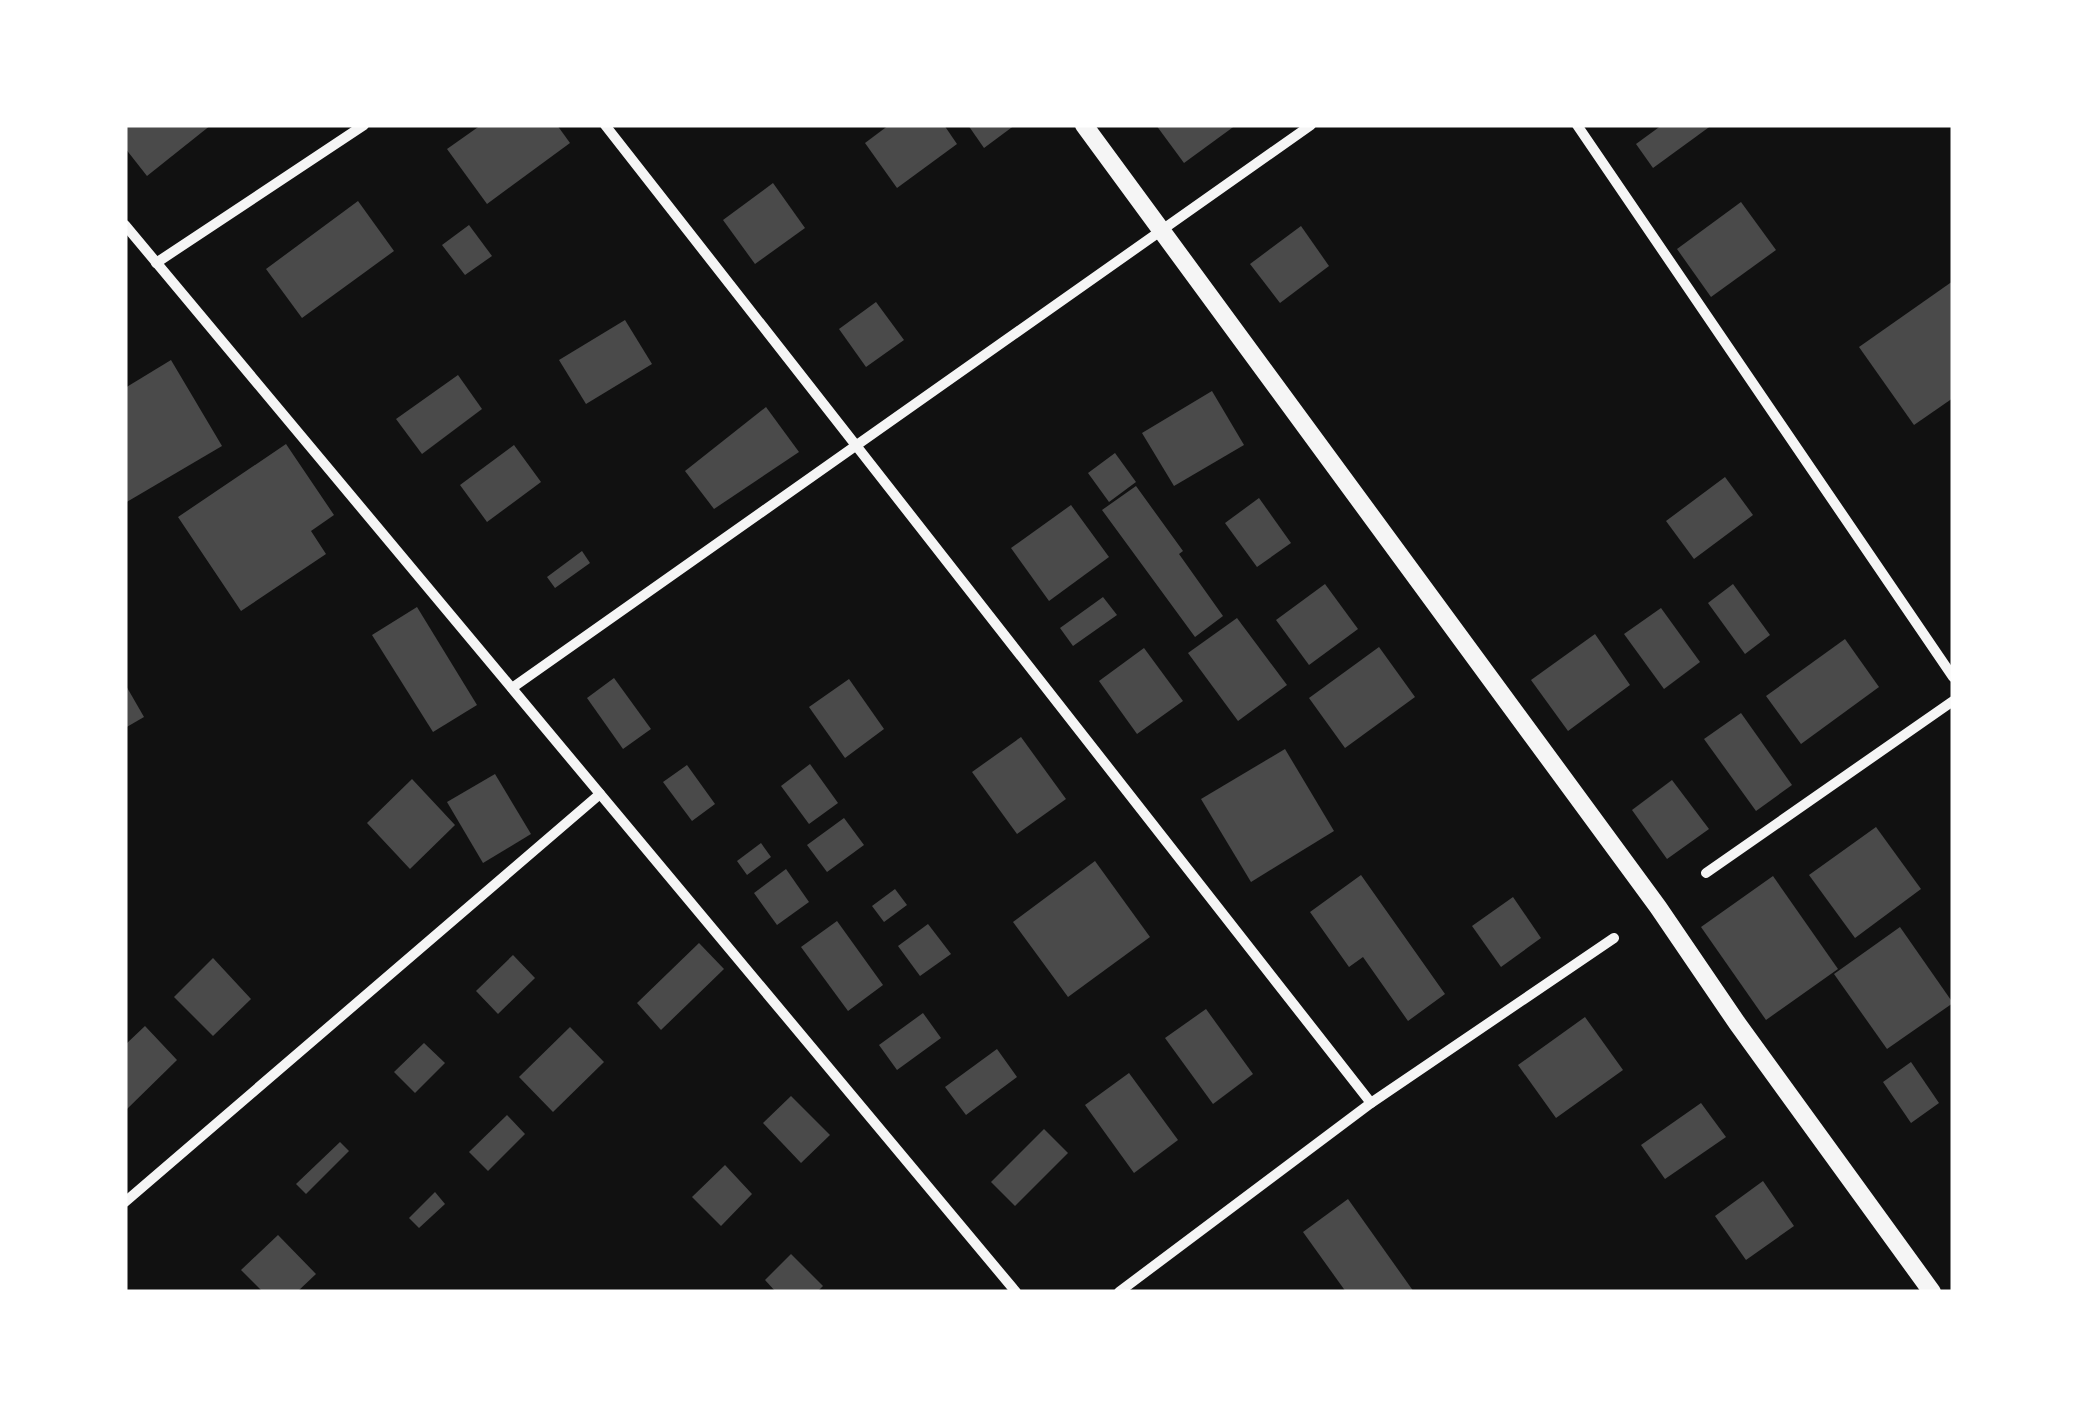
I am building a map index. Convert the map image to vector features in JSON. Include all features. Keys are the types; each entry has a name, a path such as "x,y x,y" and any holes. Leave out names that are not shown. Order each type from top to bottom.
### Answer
{"street":[{"path":"156,262 364,125"},
{"path":"605,125 1371,1103"},
{"path":"1084,125 1658,907 1932,1292"},
{"path":"512,688 1312,125"},
{"path":"1577,125 1953,676"},
{"path":"125,225 1016,1292"},
{"path":"1706,873 1953,701"},
{"path":"125,1202 600,794"},
{"path":"1118,1292 1371,1103 1614,938"}],"building":[{"path":"125,125 211,125 147,176 125,148"},
{"path":"481,125 557,125 570,143 487,204 447,149"},
{"path":"889,125 944,125 957,144 897,188 865,143"},
{"path":"968,125 1015,125 984,148"},
{"path":"1156,125 1236,125 1184,163"},
{"path":"1662,125 1712,125 1653,168 1636,144"},
{"path":"773,183 805,228 755,264 723,220"},
{"path":"358,201 394,251 302,318 266,269"},
{"path":"1741,202 1776,250 1711,297 1677,249"},
{"path":"469,225 492,256 465,275 442,245"},
{"path":"1301,226 1329,266 1280,303 1250,264"},
{"path":"1953,281 1953,398 1914,425 1859,347"},
{"path":"876,302 904,340 866,367 839,329"},
{"path":"625,320 652,364 586,404 559,360"},
{"path":"171,360 222,446 125,503 125,388"},
{"path":"458,375 482,409 422,454 396,419"},
{"path":"1212,391 1244,445 1174,486 1142,433"},
{"path":"766,407 799,452 714,509 685,471"},
{"path":"286,444 334,515 311,531 326,554 241,611 178,517"},
{"path":"514,445 541,482 487,522 460,485"},
{"path":"1115,453 1136,482 1109,502 1088,473"},
{"path":"1725,477 1753,515 1694,559 1666,521"},
{"path":"1136,486 1223,616 1195,637 1102,510"},
{"path":"1259,498 1291,543 1257,567 1225,523"},
{"path":"1071,505 1109,557 1049,601 1011,548"},
{"path":"582,551 590,563 555,588 547,577"},
{"path":"1325,584 1358,629 1309,665 1276,620"},
{"path":"1733,584 1770,635 1745,654 1708,603"},
{"path":"1103,597 1117,615 1073,646 1060,628"},
{"path":"417,607 477,705 433,732 372,635"},
{"path":"1661,608 1700,662 1664,689 1624,634"},
{"path":"1237,618 1287,685 1238,721 1188,653"},
{"path":"1595,634 1630,685 1568,731 1531,680"},
{"path":"1845,639 1879,687 1801,744 1766,696"},
{"path":"1379,647 1415,697 1345,748 1309,698"},
{"path":"1144,648 1183,701 1137,734 1099,681"},
{"path":"614,678 651,729 623,749 587,698"},
{"path":"849,679 884,729 845,758 809,707"},
{"path":"125,684 144,717 125,728"},
{"path":"1741,713 1792,785 1756,811 1704,739"},
{"path":"1021,737 1066,799 1017,834 972,772"},
{"path":"1285,749 1334,831 1251,882 1201,799"},
{"path":"810,764 838,803 809,824 781,786"},
{"path":"687,765 715,804 692,821 663,782"},
{"path":"495,774 531,834 483,863 447,802"},
{"path":"412,779 455,825 410,869 367,823"},
{"path":"1672,780 1709,829 1667,859 1632,810"},
{"path":"844,818 864,845 827,872 807,845"},
{"path":"1876,827 1921,889 1855,938 1809,875"},
{"path":"761,843 771,857 747,875 737,861"},
{"path":"1095,861 1150,937 1068,997 1013,922"},
{"path":"786,869 809,902 777,925 754,893"},
{"path":"1361,875 1445,994 1408,1021 1363,957 1349,967 1310,912"},
{"path":"1773,876 1838,969 1766,1020 1701,927"},
{"path":"895,889 907,905 884,922 872,906"},
{"path":"1513,897 1541,938 1501,967 1472,926"},
{"path":"837,921 883,985 848,1011 801,947"},
{"path":"928,924 951,954 920,976 898,946"},
{"path":"1900,927 1953,1003 1887,1049 1834,974"},
{"path":"699,943 724,969 661,1030 637,1003"},
{"path":"513,955 535,978 498,1014 476,991"},
{"path":"213,958 251,999 213,1036 174,997"},
{"path":"1206,1009 1253,1074 1213,1104 1165,1038"},
{"path":"923,1013 941,1038 897,1070 879,1045"},
{"path":"1585,1017 1623,1070 1556,1118 1518,1065"},
{"path":"145,1026 177,1060 125,1111 125,1045"},
{"path":"570,1027 604,1062 553,1112 519,1077"},
{"path":"424,1043 445,1063 415,1093 394,1072"},
{"path":"997,1049 1017,1077 966,1115 945,1087"},
{"path":"1911,1062 1939,1103 1911,1123 1883,1082"},
{"path":"1129,1073 1178,1140 1134,1173 1085,1105"},
{"path":"791,1096 830,1135 801,1163 763,1123"},
{"path":"1701,1103 1726,1137 1665,1179 1641,1145"},
{"path":"507,1115 525,1134 488,1171 469,1152"},
{"path":"1044,1129 1068,1153 1015,1206 991,1182"},
{"path":"340,1142 349,1151 306,1194 296,1184"},
{"path":"725,1165 752,1194 721,1226 692,1197"},
{"path":"1763,1181 1794,1226 1746,1260 1715,1216"},
{"path":"435,1192 445,1204 419,1228 409,1218"},
{"path":"1348,1199 1414,1292 1346,1292 1303,1232"},
{"path":"278,1235 316,1274 297,1292 263,1292 241,1270"},
{"path":"791,1254 823,1286 817,1292 776,1292 765,1280"}]}
